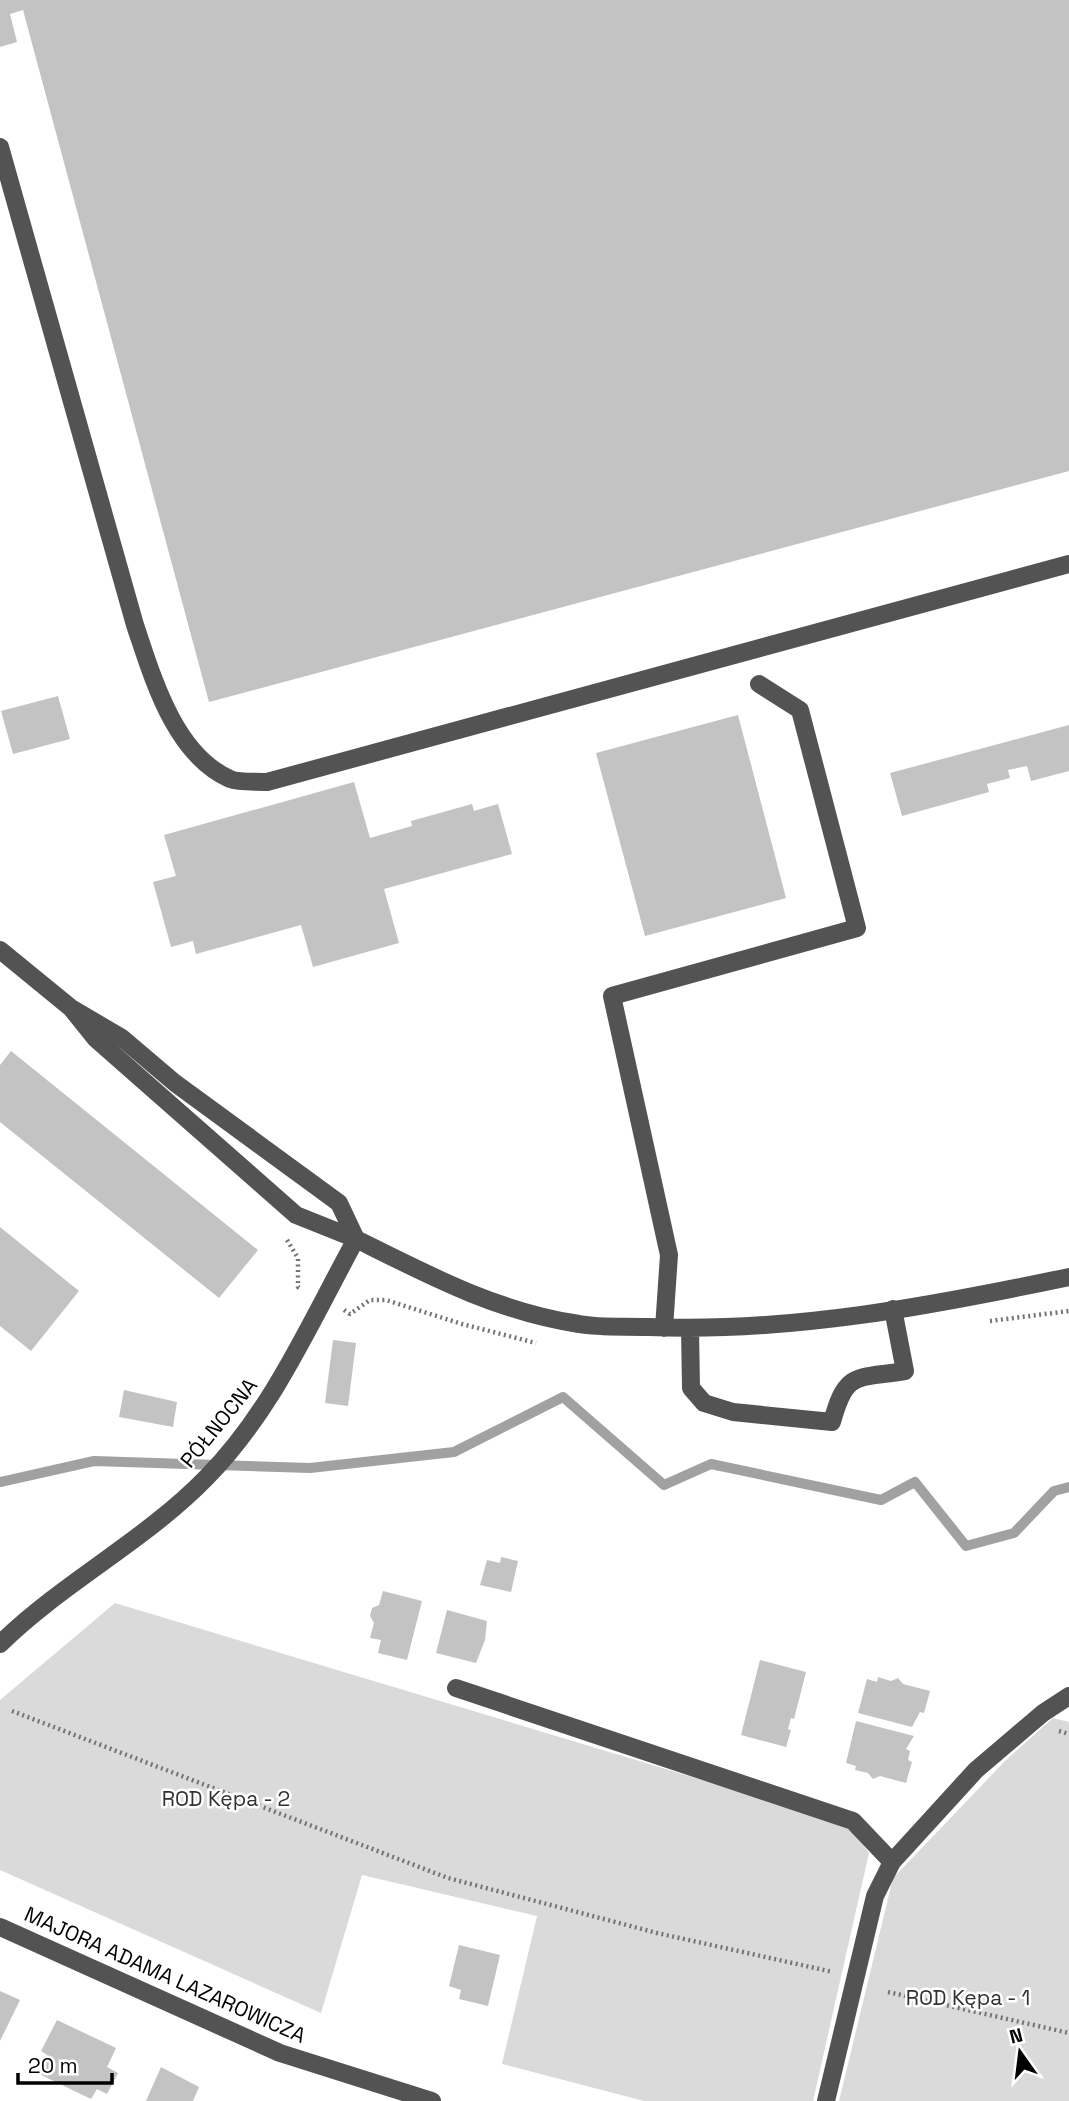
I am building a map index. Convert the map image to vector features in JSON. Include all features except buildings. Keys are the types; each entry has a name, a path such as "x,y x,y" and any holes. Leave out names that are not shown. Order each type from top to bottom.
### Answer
{"street":[{"path":"0,147 131,612 152,676 182,735 205,764 232,780 267,782 1069,564"},
{"path":"664,1328 669,1255 612,996 857,928 800,710 759,684"},
{"path":"0,950 71,1008 122,1038 175,1083 339,1203 356,1239"},
{"path":"71,1008 96,1039 296,1215 356,1239 455,1289 520,1310 580,1324 690,1328 821,1320 1069,1277"},
{"name":"PÓŁNOCNA","path":"0,1644 157,1521 207,1478 275,1389 356,1239"},
{"path":"690,1328 691,1388 704,1403 733,1412 832,1422 840,1391 848,1383 905,1371 893,1309"},
{"path":"456,1688 853,1822 892,1862"},
{"path":"826,2101 875,1896 892,1862 976,1770 1043,1713 1069,1696"},
{"name":"MAJORA ADAMA LAZAROWICZA","path":"0,1927 280,2053 432,2101"}],"path":[{"path":"283,1235 298,1258 298,1287 351,1314 370,1300 386,1300 462,1324 545,1345"},
{"path":"981,1322 1069,1311"},
{"path":"12,1711 447,1878 657,1933 854,1978"},
{"path":"888,1992 1069,2033"}],"green space":[{"name":"ROD Kępa - 2","path":"115,1603 835,1820 855,1833 869,1853 813,2101 644,2101 502,2064 537,1916 362,1875 321,2013 0,1870 0,1700"},
{"name":"ROD Kępa - 1","path":"1053,1718 1069,1722 1069,2101 839,2101 893,1878 1006,1760"}],"waterway":[{"path":"0,1482 94,1461 310,1468 454,1452 563,1397 664,1485 711,1464 881,1500 915,1482 966,1546 1014,1533 1054,1491 1069,1487"}]}
